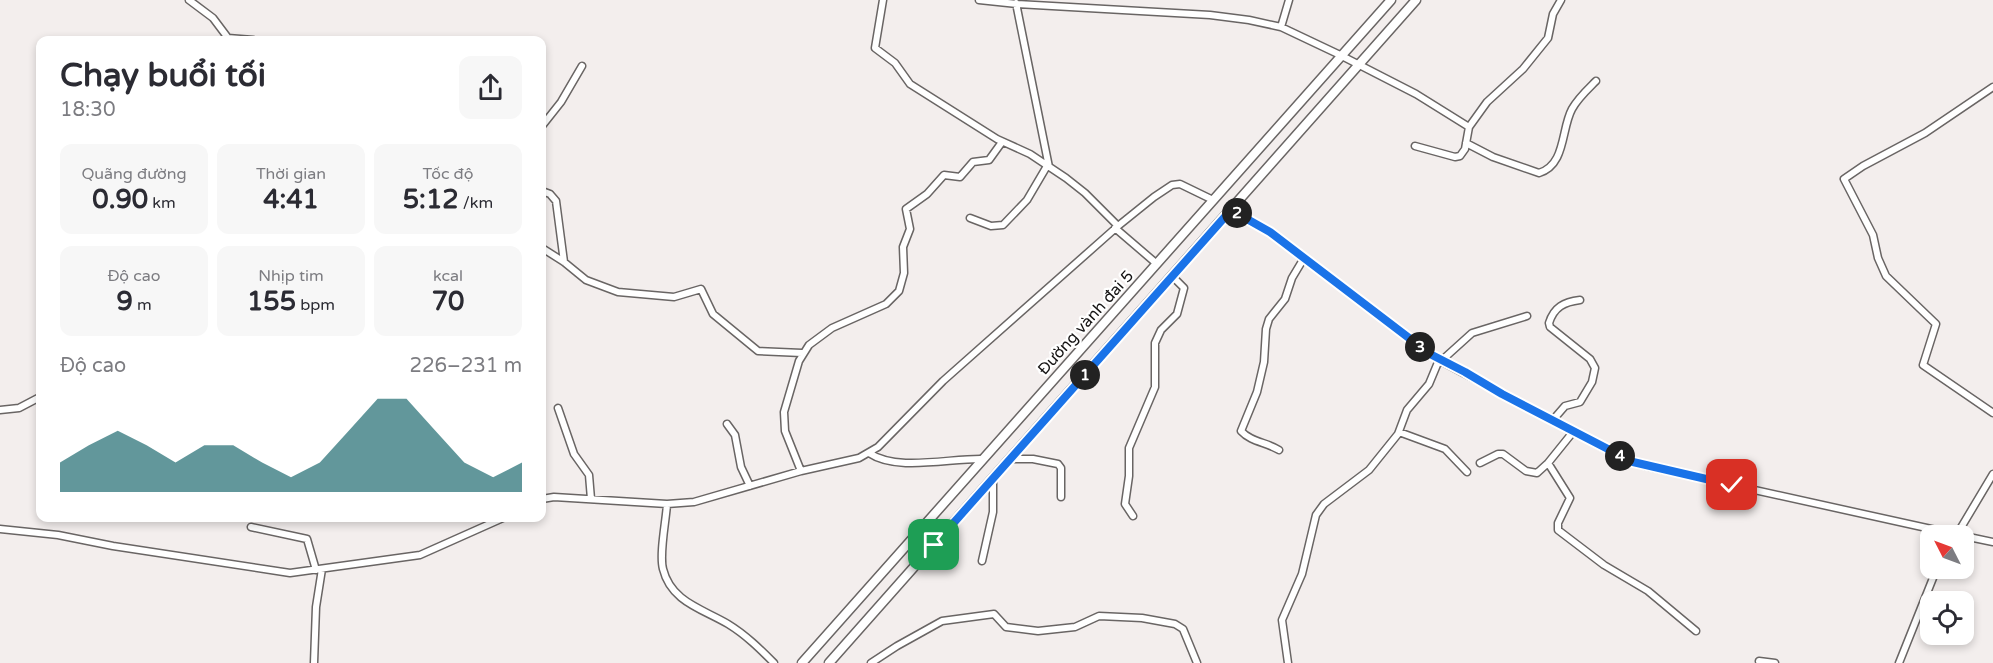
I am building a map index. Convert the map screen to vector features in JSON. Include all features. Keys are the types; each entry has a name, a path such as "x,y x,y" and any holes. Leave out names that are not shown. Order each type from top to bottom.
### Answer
{"main road":[{"name":"Đường vành đai 5","path":"802,663 1391,0"},
{"name":"Đường vành đai 5","path":"993,478 1416,0"},
{"path":"829,663 993,478"}],"street":[{"path":"189,0 213,18 226,36"},
{"path":"883,0 875,48 895,63 911,86 1002,142 1048,166 1084,193 1116,227 1157,264"},
{"path":"979,0 1210,15 1281,27 1416,94 1469,127"},
{"path":"1281,27 1289,0"},
{"path":"1416,146 1455,157 1462,153 1469,127 1487,102 1523,69 1544,44 1551,31 1555,8 1561,0"},
{"path":"970,218 991,226 1003,225 1027,200 1048,166 1016,2"},
{"path":"546,121 561,102 582,66"},
{"path":"1466,143 1493,157 1539,173 1550,169 1563,142 1566,123 1572,109 1580,96 1596,81"},
{"path":"1993,87 1925,133 1863,166 1844,179 1873,235 1878,258 1886,276 1935,324 1923,365 1993,413"},
{"path":"801,471 783,422 802,353 820,335 877,309 893,298 903,283 903,247 910,229 906,209 927,194 944,175 960,177 973,162 989,160 1002,142"},
{"path":"546,498 667,504 706,499 801,471 847,462 869,453 886,440 935,388 1116,227 1172,185 1186,185 1213,200"},
{"path":"546,192 556,201 564,262"},
{"path":"1231,210 1270,232 1440,360 1621,456 1646,466 1920,526"},
{"path":"546,251 586,280 627,294 674,297 700,289 713,314 758,351 802,353"},
{"path":"1279,450 1264,442 1252,440 1241,431 1257,392 1264,362 1266,328 1269,319 1285,299 1292,278 1304,258"},
{"path":"1134,516 1125,504 1129,476 1129,448 1154,392 1157,335 1180,308 1184,288 1172,276"},
{"path":"1552,421 1565,406 1580,402 1595,374 1595,368 1590,359 1564,339 1549,323 1558,307 1564,303 1580,300"},
{"path":"1288,663 1282,620 1302,574 1316,515 1324,504 1369,470 1399,432 1407,410 1425,389 1440,360 1472,333 1527,316"},
{"path":"0,410 19,408 36,399"},
{"path":"558,408 574,454 589,475 591,500"},
{"path":"727,424 735,435 741,467 750,486"},
{"path":"1399,432 1445,449 1467,472"},
{"path":"1480,463 1498,454 1503,454 1531,473 1537,473 1573,432"},
{"path":"869,453 880,459 913,463 983,459"},
{"path":"1010,459 1033,459 1058,464 1061,468 1061,497"},
{"path":"1548,463 1570,498 1558,523 1558,530 1604,565 1648,591 1696,631"},
{"path":"1965,525 1993,474"},
{"path":"982,561 993,512 993,478"},
{"path":"667,504 663,569 675,591 686,602 736,630 760,647 774,663"},
{"path":"0,529 58,536 281,573 420,555 494,522"},
{"path":"251,527 307,539 319,569 314,663"},
{"path":"1974,538 1993,542"},
{"path":"1899,663 1933,579"},
{"path":"871,663 942,621 994,614 1006,627 1034,631 1075,627 1099,616 1143,618 1176,624 1183,629 1197,663"},
{"path":"1760,661 1775,663"}],"route":[{"path":"934,545 1231,210 1262,226 1439,360 1633,462 1732,485"}]}
